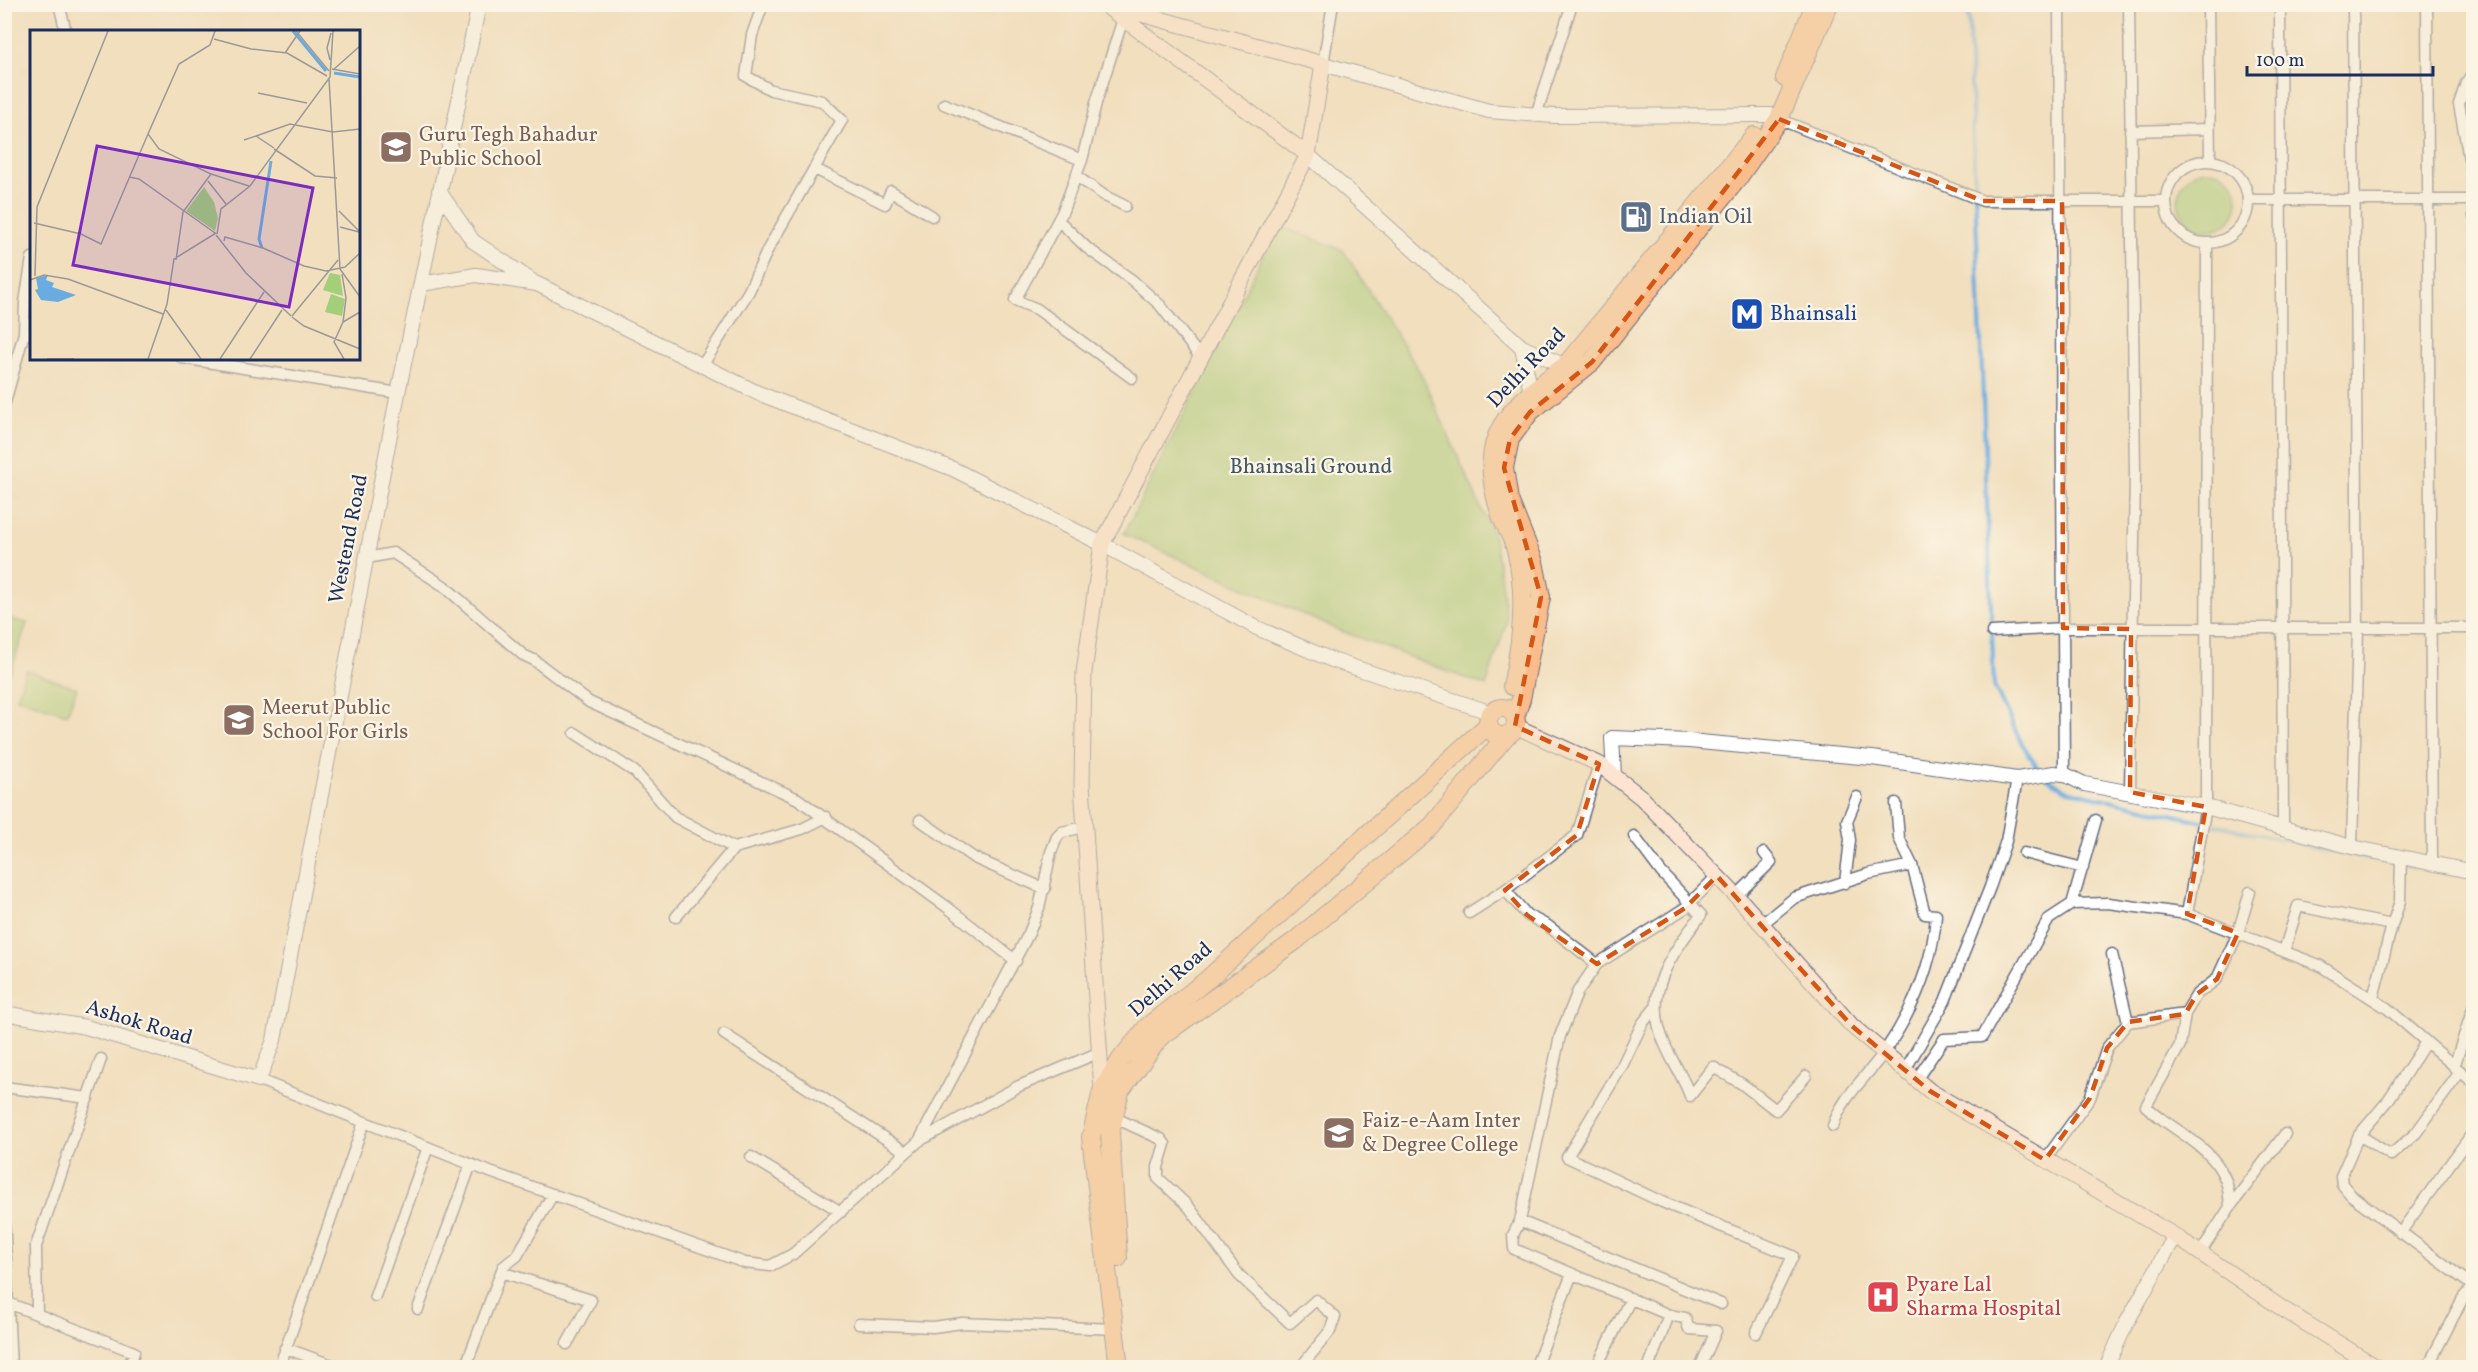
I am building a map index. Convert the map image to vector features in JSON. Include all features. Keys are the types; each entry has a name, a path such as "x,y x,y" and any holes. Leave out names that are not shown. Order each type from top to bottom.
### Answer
{"main road":[{"path":"1105,4 1308,155"},
{"path":"1105,4 1323,64 1308,155 1102,544 1084,672 1082,784 1100,1052 1111,1091 1113,1117 1109,1157 1114,1228 1131,1368"},
{"path":"1774,117 1815,4"},
{"path":"1774,117 1829,4"},
{"name":"Delhi Road","path":"1119,1368 1116,1329 1094,1181 1091,1137 1111,1091 1121,1059 1148,1026 1208,979 1504,721 1521,699 1541,597 1534,562 1509,500 1504,468 1510,439 1530,412 1535,398 1570,370 1774,117"},
{"path":"1111,1091 1160,1037 1295,941 1432,826 1504,721 1599,764 1642,798 1762,924 1852,1026 1930,1091 2175,1236 2286,1311 2378,1368"}],"street":[{"path":"59,4 66,30"},
{"name":"Westend Road","path":"259,1080 274,1040 399,393 479,4"},
{"path":"702,366 749,291 768,249 842,120 822,101 771,90 746,76 752,35 763,4"},
{"path":"1333,4 1323,64 1489,111 1536,115 1774,117 1983,201 2165,201"},
{"path":"1536,115 1572,4"},
{"path":"2058,4 2062,201 2063,628 2059,773"},
{"path":"2130,4 2135,474 2130,792"},
{"path":"2208,4 2210,160"},
{"path":"2280,4 2283,495 2280,531 2283,556 2283,828"},
{"path":"2352,847 2358,629 2353,4"},
{"path":"2427,4 2432,863"},
{"path":"1123,19 1099,91 1076,176 1058,220 1015,300 1037,309 1132,378"},
{"path":"2474,70 2466,83 2459,104 2472,175 2474,217"},
{"path":"944,104 1082,160"},
{"path":"2130,131 2209,129"},
{"path":"1308,155 1522,347 1570,370"},
{"path":"2210,160 2229,166 2237,173 2243,181 2249,200 2246,217 2237,231 2223,240 2207,243 2186,238 2177,231 2170,222 2165,201 2167,190 2179,171 2198,161 2210,160"},
{"path":"815,169 885,204 891,191 932,216"},
{"path":"1076,176 1105,196 1125,206"},
{"path":"439,191 473,242 537,284 758,393 953,469 1102,544 1257,628 1332,660 1504,721"},
{"path":"2249,200 2473,200"},
{"path":"1058,220 1087,248 1132,280 1160,305 1201,358"},
{"path":"2187,914 2206,807 2207,243"},
{"path":"4,406 28,334 25,302 30,271"},
{"path":"421,284 476,274 537,284"},
{"path":"1522,347 1535,398"},
{"path":"194,360 399,393"},
{"path":"367,558 393,553 444,586 523,655 534,660 589,702 798,799 1016,961"},
{"path":"1992,632 2063,628 2206,630 2474,628"},
{"path":"575,733 634,772 675,818 734,848"},
{"path":"1614,776 1612,738 1689,741 1872,758 2024,778 2059,773 2085,784 2206,807 2352,847 2474,872"},
{"path":"1469,913 1505,890 1577,835 1599,764"},
{"path":"1911,1075 1945,1001 1990,886 2024,778"},
{"path":"1845,883 1850,840 1847,821 1857,797"},
{"path":"1833,1126 1839,1108 1884,1052 1910,1011 1934,942 1936,915 1925,914 1912,865 1899,838 1896,802"},
{"path":"676,917 734,848 802,829 826,818"},
{"path":"920,820 974,858 1045,889"},
{"path":"2072,904 2096,820"},
{"path":"919,1141 1016,961 1045,889 1051,852 1057,837 1062,832 1084,827"},
{"path":"1634,836 1661,872 1701,915 1678,946 1661,977 1654,1009 1642,1024 1622,1066 1567,1157 1662,1202 1793,1256 1756,1333"},
{"path":"1736,896 1772,862 1764,853"},
{"path":"2024,853 2083,868"},
{"path":"2373,998 2400,902 2401,857"},
{"path":"1762,924 1794,898 1868,874 1912,865"},
{"path":"1700,1368 1716,1331 1689,1329 1684,1318 1669,1315 1514,1248 1514,1235 1520,1221 1560,1036 1578,991 1597,964 1691,902 1717,876"},
{"path":"1505,890 1527,915 1548,926 1597,964"},
{"path":"2230,1207 2226,1180 2209,1152 2164,1124 2146,1106 2180,1045 2186,1014 2197,994 2217,979 2238,933 2250,892"},
{"path":"1911,1075 1944,1039 1982,1037 2049,919 2072,904 2108,903 2187,914 2319,965 2388,1008 2474,1083"},
{"path":"2284,951 2298,906 2392,925"},
{"path":"2112,954 2128,1022"},
{"path":"2359,1135 2391,1155 2416,1133 2457,1069 2474,1005"},
{"path":"1654,1009 1662,1038 1690,1096 1713,1067 1742,1084 1776,1110 1806,1076"},
{"name":"Ashok Road","path":"4,1014 86,1028 259,1080"},
{"path":"2045,1160 2090,1098 2107,1048 2128,1022 2186,1014"},
{"path":"724,1034 906,1152"},
{"path":"2426,1042 2386,1102 2359,1135 2341,1176 2342,1184 2351,1195 2473,1286 2463,1298 2427,1368"},
{"path":"259,1080 553,1194 745,1263 770,1266 794,1254 919,1141 1019,1086 1100,1052"},
{"path":"37,1314 36,1246 101,1059"},
{"path":"4,1088 88,1098"},
{"path":"1113,1117 1161,1138 1165,1144 1158,1167 1158,1178 1189,1207 1239,1275 1290,1323 1316,1300 1335,1317 1330,1331 1300,1368"},
{"path":"279,1368 364,1122"},
{"path":"2400,1233 2474,1131"},
{"path":"2200,1253 2230,1207 2285,1134"},
{"path":"375,1296 428,1147"},
{"path":"751,1157 841,1212"},
{"path":"418,1309 471,1164"},
{"path":"465,1368 503,1267 517,1256 553,1194"},
{"path":"4,1217 11,1368"},
{"path":"1520,1221 1721,1304"},
{"path":"2106,1368 2175,1236"},
{"path":"501,1272 591,1300 567,1344"},
{"path":"1535,1368 1572,1274"},
{"path":"1596,1368 1631,1299"},
{"path":"8,1303 134,1352 129,1368"},
{"path":"1648,1368 1669,1315"},
{"path":"859,1324 933,1327 962,1323 1116,1329"},
{"path":"285,1348 340,1368"}],"highlighted area":[{"path":"1779,119 1983,201 2062,201 2063,628 2131,629 2130,792 2206,807 2187,914 2238,933 2217,979 2197,994 2185,1014 2128,1022 2107,1048 2090,1098 2045,1160 1930,1091 1852,1026 1717,876 1685,908 1597,964 1527,915 1505,890 1577,835 1599,764 1515,726 1541,597 1504,468 1510,439 1530,412 1592,362"}],"green space":[{"path":"2208,170 2229,179 2238,200 2229,221 2208,230 2187,221 2178,200 2187,179"},
{"name":"Bhainsali Ground","path":"1278,225 1343,250 1420,372 1494,537 1507,621 1486,686 1336,629 1124,534"},
{"path":"5,617 27,623 10,674 5,672"},
{"path":"26,670 77,688 67,714 17,698"}],"waterway":[{"path":"1968,4 1994,686 2021,742 2040,772"},
{"path":"2048,778 2066,790 2331,851 2433,870"}],"place":[{"name":"Guru Tegh Bahadur Public School","path":"396,147"},
{"name":"Indian Oil","path":"1636,217"},
{"name":"Bhainsali","path":"1747,314"},
{"name":"Meerut Public School For Girls","path":"239,720"},
{"name":"Faiz-e-Aam Inter & Degree College","path":"1339,1133"},
{"name":"Pyare Lal Sharma Hospital","path":"1883,1297"}]}
